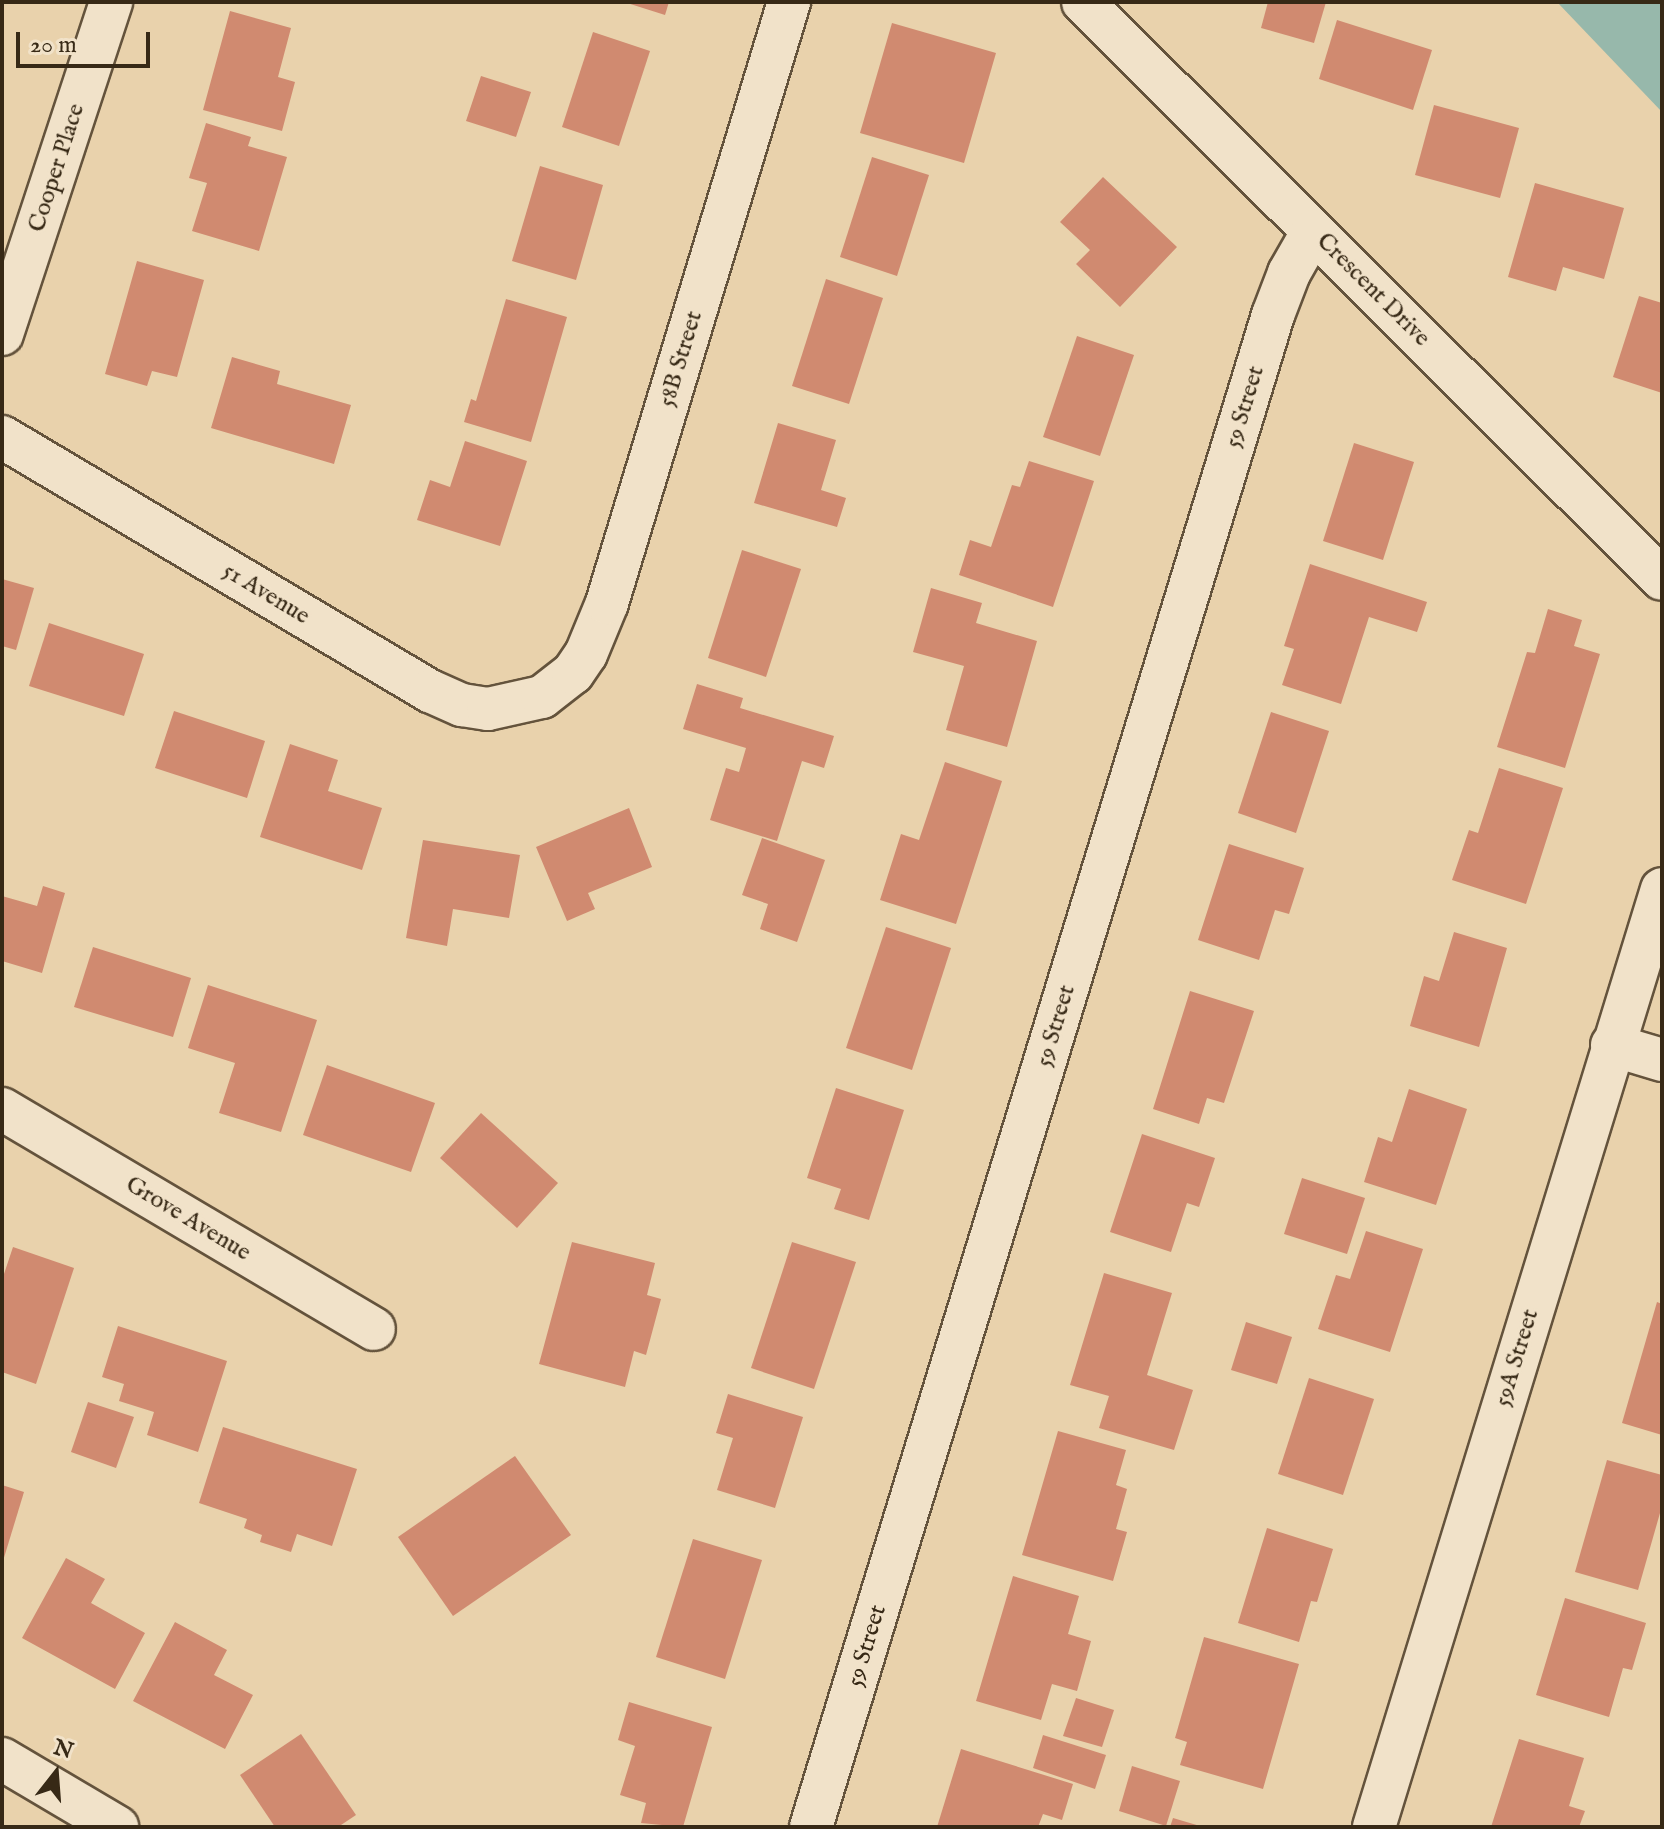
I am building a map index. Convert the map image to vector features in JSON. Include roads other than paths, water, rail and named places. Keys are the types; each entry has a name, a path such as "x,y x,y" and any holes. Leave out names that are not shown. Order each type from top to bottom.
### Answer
{"street":[{"name":"Cooper Place","path":"2,334 111,2"},
{"name":"58B Street","path":"542,697 573,673 586,654 607,603 789,2"},
{"name":"Crescent Drive","path":"1083,2 1662,579"},
{"name":"59 Street","path":"811,1827 1268,331 1282,289 1313,231"},
{"name":"51 Avenue","path":"2,437 430,691 462,705 488,709 542,697"},
{"name":"59A Street","path":"1374,1827 1662,889"},
{"path":"1612,1045 1662,1060"},
{"name":"Grove Avenue","path":"2,1109 374,1329"},
{"path":"2,1759 117,1827"}]}
